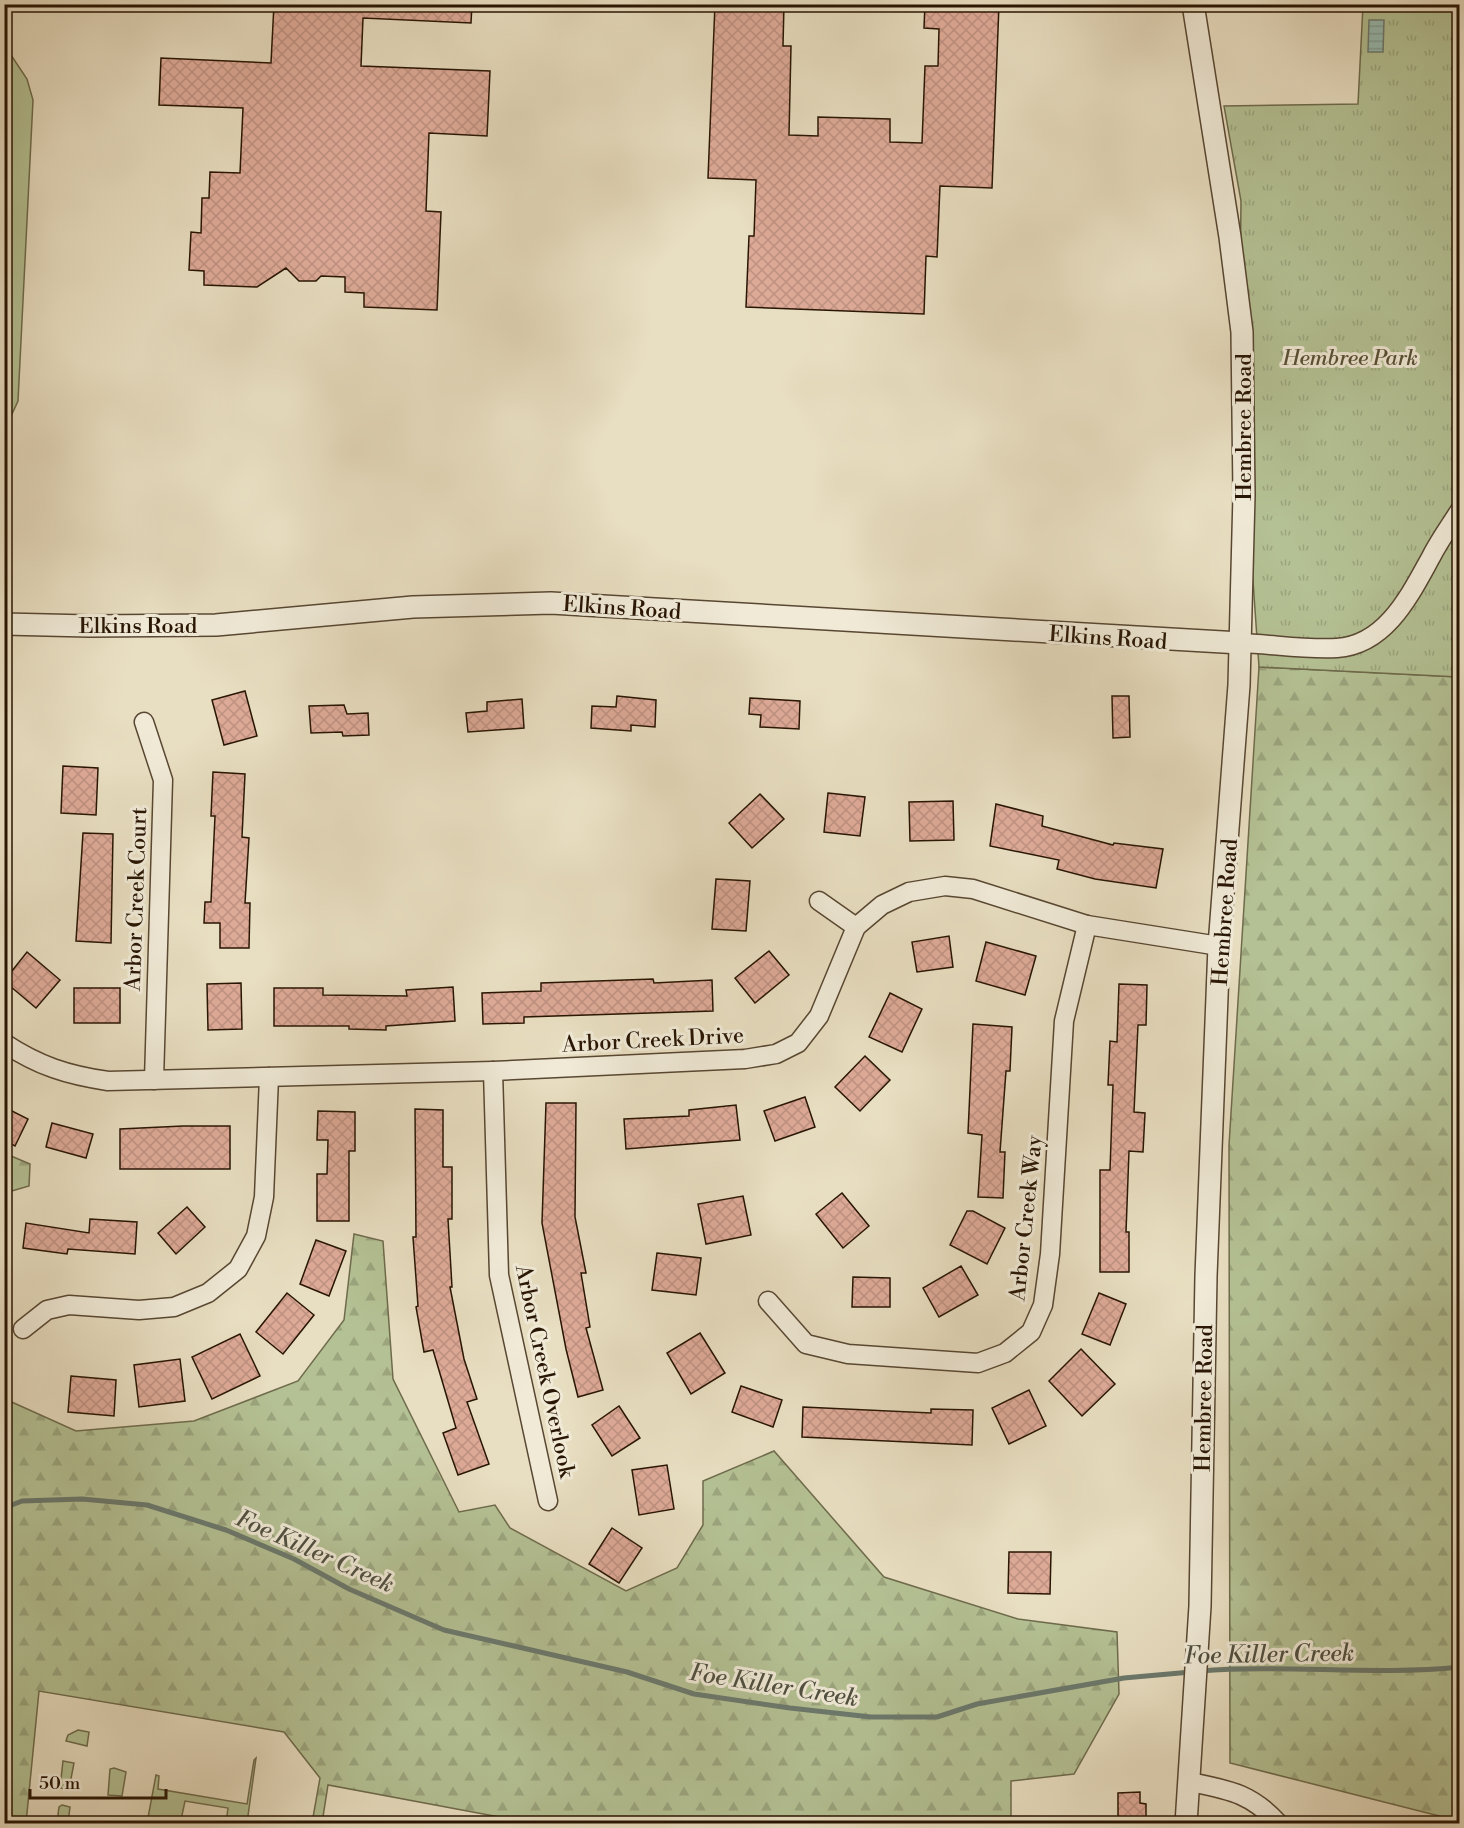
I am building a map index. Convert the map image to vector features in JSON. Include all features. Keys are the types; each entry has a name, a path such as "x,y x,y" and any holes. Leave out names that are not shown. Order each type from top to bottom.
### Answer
{"street":[{"name":"Hembree Road","path":"1186,1824 1200,1606 1206,1276 1220,946 1234,781 1244,495 1242,332 1230,237 1193,4"},
{"path":"1240,643 1337,648 1362,642 1384,628 1414,590 1431,556 1460,510"},
{"name":"Elkins Road","path":"4,624 89,627 216,625 414,607 551,603 1240,643"},
{"name":"Arbor Creek Court","path":"144,722 163,780 154,1080"},
{"name":"Arbor Creek Drive","path":"4,1043 32,1061 72,1076 108,1081 493,1071 745,1059 777,1054 798,1043 819,1016 856,927 882,905 909,892 945,886 973,889 1087,925 1220,946"},
{"path":"819,902 856,927"},
{"name":"Arbor Creek Way","path":"768,1301 806,1344 848,1354 978,1363 1005,1353 1031,1332 1043,1305 1050,1254 1064,1021 1087,925"},
{"name":"Arbor Creek Overlook","path":"493,1071 499,1275 548,1501"},
{"path":"23,1329 47,1310 69,1305 139,1310 174,1307 208,1293 238,1269 256,1236 264,1197 269,1077"},
{"path":"1190,1782 1247,1796 1263,1806 1279,1824"}],"green space":[{"name":"Hembree Park","path":"1363,5 1459,5 1459,677 1259,667 1239,380 1241,201 1224,106 1358,104"},
{"path":"5,46 27,79 33,100 18,401 5,429"},
{"path":"1259,667 1459,677 1459,1821 1230,1763 1229,1145"},
{"path":"4,1153 30,1164 29,1186 5,1193"},
{"path":"354,1234 383,1241 393,1379 459,1512 495,1505 510,1528 626,1591 677,1568 703,1525 703,1481 774,1451 884,1577 1018,1619 1117,1632 1119,1694 1074,1774 1011,1781 1011,1823 532,1823 328,1785 322,1823 312,1823 320,1778 284,1732 39,1691 26,1823 5,1823 5,1399 76,1431 194,1421 298,1381 344,1320"},
{"path":"78,1730 89,1732 87,1746 66,1741 68,1735"},
{"path":"256,1758 247,1823 226,1823 228,1808 185,1801 181,1820 161,1818 160,1823 147,1823 156,1775 159,1776 158,1789 247,1804"},
{"path":"63,1761 74,1763 69,1789 60,1788"},
{"path":"110,1769 126,1772 122,1796 108,1795"},
{"path":"62,1805 70,1807 68,1823 57,1823 59,1807"}],"water":[{"path":"1369,20 1384,20 1383,52 1368,52"}],"building":[{"path":"274,4 472,4 471,23 363,18 361,66 490,71 487,136 429,133 426,211 441,212 437,310 364,307 364,293 345,292 345,277 321,276 316,281 299,281 286,268 257,287 204,285 204,271 189,270 191,232 201,233 202,198 209,198 210,172 240,173 243,108 159,105 161,58 271,63"},
{"path":"715,4 784,4 783,46 791,46 789,135 818,136 818,117 890,119 890,142 922,143 925,66 938,66 939,29 924,28 925,4 999,4 992,188 940,186 937,257 926,256 924,314 746,307 749,236 754,236 756,180 708,178"},
{"path":"245,691 257,736 224,745 212,700"},
{"path":"617,696 656,700 655,727 631,725 631,731 591,728 592,706 616,707"},
{"path":"1112,696 1129,696 1130,737 1113,738"},
{"path":"750,698 800,701 799,729 760,727 761,715 749,714"},
{"path":"522,699 524,728 468,732 466,713 487,711 487,702"},
{"path":"344,705 347,714 368,713 369,735 343,736 342,732 311,733 309,706"},
{"path":"63,766 98,768 96,815 61,813"},
{"path":"213,772 245,774 242,837 249,838 245,903 250,903 249,948 220,948 220,923 204,923 205,902 211,902 215,816 211,816"},
{"path":"828,793 865,797 860,836 824,832"},
{"path":"760,794 784,819 752,848 729,823"},
{"path":"953,801 954,840 910,841 909,802"},
{"path":"996,804 1043,816 1042,826 1113,845 1114,843 1163,849 1156,888 1095,879 1057,869 1059,860 990,846"},
{"path":"83,833 113,834 111,943 76,941"},
{"path":"716,879 750,881 746,931 712,929"},
{"path":"949,936 953,967 917,972 912,942"},
{"path":"986,942 1036,956 1025,995 976,981"},
{"path":"769,951 789,975 755,1003 735,978"},
{"path":"27,952 60,980 36,1008 4,981"},
{"path":"653,979 654,983 712,980 713,1011 524,1017 524,1023 483,1024 482,993 541,991 541,983"},
{"path":"241,983 242,1029 208,1030 207,984"},
{"path":"1119,984 1147,985 1146,1025 1138,1025 1134,1112 1145,1113 1143,1152 1129,1151 1126,1232 1129,1232 1129,1272 1100,1272 1100,1170 1110,1170 1113,1085 1108,1085 1110,1041 1117,1042"},
{"path":"453,987 455,1021 386,1026 386,1030 349,1029 349,1026 274,1026 274,988 323,988 323,995 407,996 406,990"},
{"path":"74,988 120,988 120,1023 74,1023"},
{"path":"890,993 922,1009 902,1052 869,1037"},
{"path":"973,1024 1012,1027 1010,1071 1006,1071 1000,1152 1005,1152 1003,1198 978,1197 982,1135 968,1133"},
{"path":"865,1056 890,1080 860,1111 835,1087"},
{"path":"805,1097 815,1127 775,1141 764,1111"},
{"path":"546,1103 576,1103 575,1217 586,1273 581,1273 590,1327 586,1328 603,1390 578,1397 566,1349 542,1223"},
{"path":"736,1105 740,1140 626,1149 624,1119 689,1116 689,1110"},
{"path":"4,1107 28,1119 15,1146 4,1140"},
{"path":"415,1109 443,1110 443,1167 452,1167 452,1219 448,1219 452,1287 450,1287 464,1359 477,1399 467,1402 489,1464 458,1475 443,1433 456,1428 433,1350 424,1352 416,1307 418,1306 413,1237 416,1237"},
{"path":"318,1111 355,1112 355,1151 349,1151 349,1221 317,1221 317,1174 327,1174 328,1140 317,1140"},
{"path":"52,1123 93,1134 86,1158 46,1147"},
{"path":"230,1126 230,1169 120,1169 120,1129"},
{"path":"842,1193 869,1226 843,1248 816,1214"},
{"path":"743,1196 751,1235 706,1244 698,1204"},
{"path":"187,1207 205,1227 176,1254 158,1233"},
{"path":"967,1211 973,1211 1005,1228 987,1264 950,1245"},
{"path":"90,1219 137,1222 135,1254 68,1249 67,1254 23,1248 26,1223 89,1233"},
{"path":"316,1240 346,1251 329,1296 300,1284"},
{"path":"657,1253 701,1258 696,1295 652,1290"},
{"path":"961,1266 978,1295 939,1317 923,1288"},
{"path":"853,1277 890,1278 890,1307 852,1307"},
{"path":"287,1293 314,1315 283,1354 256,1332"},
{"path":"1099,1293 1126,1304 1110,1345 1082,1334"},
{"path":"700,1333 725,1373 691,1394 667,1353"},
{"path":"240,1334 260,1376 212,1399 192,1357"},
{"path":"1081,1349 1115,1384 1082,1416 1049,1381"},
{"path":"180,1359 185,1401 139,1407 134,1365"},
{"path":"71,1376 116,1380 114,1416 68,1412"},
{"path":"741,1386 782,1400 773,1427 732,1412"},
{"path":"1029,1390 1046,1426 1009,1444 992,1408"},
{"path":"619,1406 640,1438 612,1456 592,1425"},
{"path":"803,1407 931,1413 931,1409 973,1410 972,1445 802,1437"},
{"path":"667,1465 674,1509 639,1515 632,1470"},
{"path":"612,1528 642,1548 619,1583 589,1564"},
{"path":"1009,1552 1051,1552 1050,1594 1008,1593"},
{"path":"1140,1792 1140,1803 1146,1804 1146,1824 1118,1824 1118,1793"}],"waterway":[{"name":"Foe Killer Creek","path":"4,1508 22,1501 82,1499 147,1505 226,1530 294,1559 349,1589 444,1630 627,1672 694,1694 790,1708 871,1717 937,1717 977,1704 1124,1678 1191,1672"},
{"name":"Foe Killer Creek","path":"1200,1671 1233,1669 1395,1670 1460,1667"}]}
